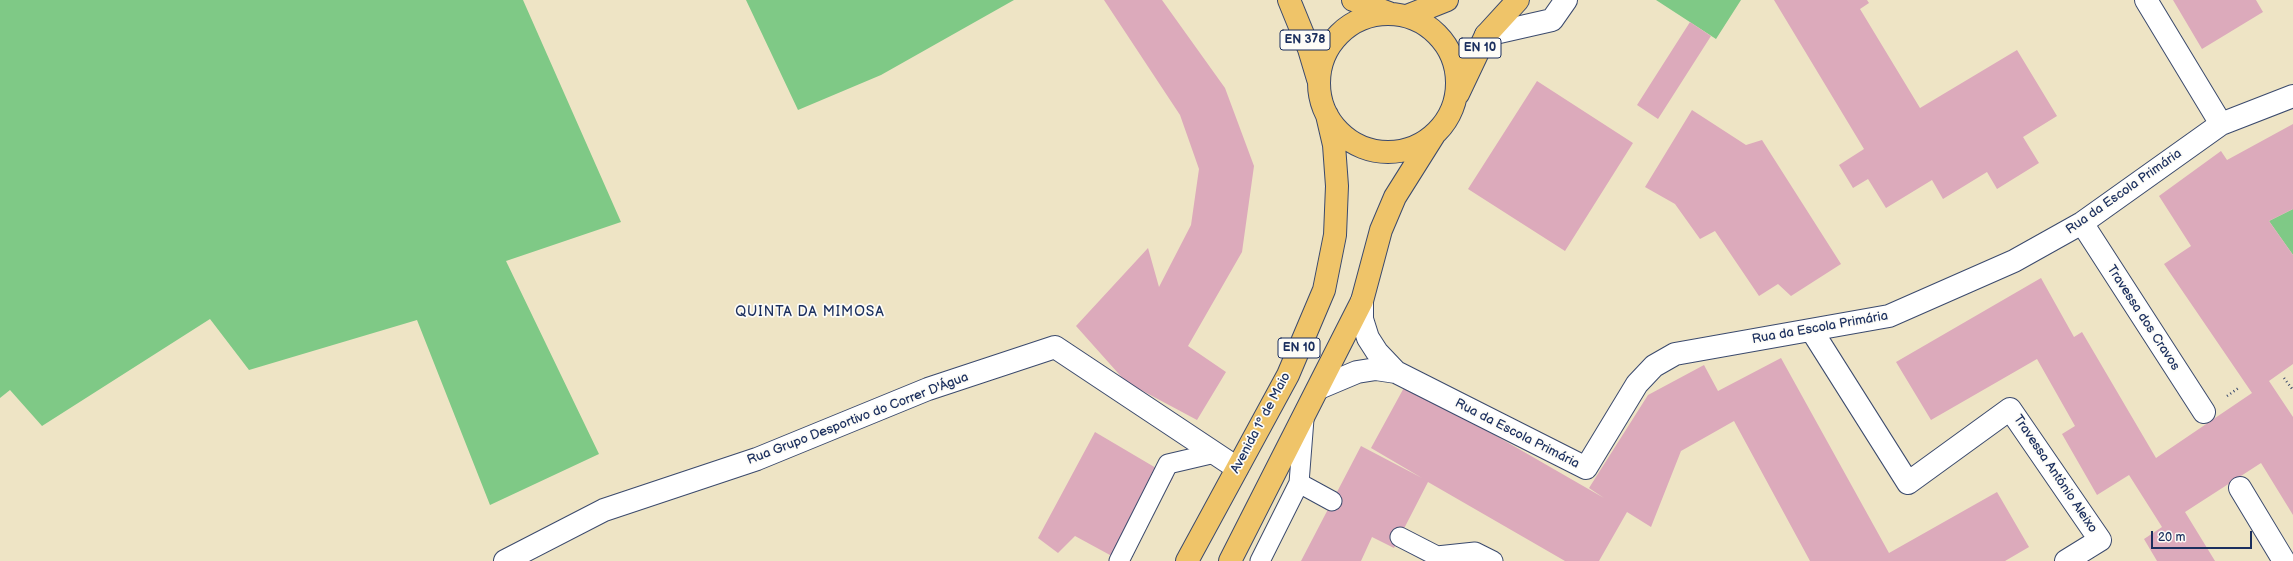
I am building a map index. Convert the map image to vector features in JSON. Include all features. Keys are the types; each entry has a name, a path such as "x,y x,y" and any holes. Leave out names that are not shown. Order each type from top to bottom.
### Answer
{"main road":[{"name":"EN 378","path":"1288,0 1319,81"},
{"path":"1353,0 1399,15 1424,24 1439,36 1449,51 1456,68 1457,80 1454,104 1446,121 1434,135 1419,145 1402,151 1384,152 1366,149 1350,141 1337,130 1326,115 1320,99 1319,81 1321,64 1328,48 1339,33 1354,22 1371,15 1399,15 1447,0"},
{"name":"EN 10","path":"1454,104 1486,35 1518,0"},
{"name":"Avenida 1º de Maio","path":"1187,561 1288,375 1324,290 1335,235 1337,186 1334,145 1326,115"},
{"name":"EN 10","path":"1230,561 1304,419 1362,301 1381,230 1395,197 1434,135"}],"street":[{"path":"1486,35 1552,20 1566,0"},
{"path":"2146,0 2221,124"},
{"name":"Rua da Escola Primária","path":"1319,388 1357,372 1376,369 1396,372 1586,468 1637,384 1654,366 1675,354 1812,331 1889,316 2014,261 2082,223 2221,124 2293,96"},
{"name":"Travessa dos Cravos","path":"2082,223 2204,412"},
{"name":"Rua da Escola Primária","path":"1362,301 1362,319 1368,338 1377,352 1396,372"},
{"name":"Travessa António Aleixo","path":"1812,331 1908,482 2010,409 2100,540 2066,561"},
{"name":"Rua Grupo Desportivo do Correr D'Água","path":"505,561 604,510 757,460 928,389 1055,347 1237,468"},
{"path":"2240,488 2284,561"}],"lane":[{"path":"1260,561 1299,483 1304,419"},
{"path":"1119,561 1168,464 1214,453"},
{"path":"1299,483 1332,501"},
{"path":"1400,537 1437,556 1476,552 1493,561"}],"path":[{"path":"2284,378 2293,390"}],"green space":[{"path":"0,0 523,0 621,222 506,261 599,454 490,505 417,320 249,370 210,319 42,426 10,390 0,398"},
{"path":"746,0 1014,0 881,75 798,110"},
{"path":"1656,0 1741,0 1716,39"},
{"path":"2293,209 2293,255 2269,221"}],"building":[{"path":"1104,0 1162,0 1225,88 1254,166 1242,252 1188,346 1226,372 1197,420 1126,382 1076,326 1148,248 1159,287 1191,225 1199,169 1180,115"},
{"path":"1774,0 1867,0 1869,3 1860,9 1920,108 2017,50 2057,116 2023,137 2039,163 1997,189 1987,172 1943,199 1932,180 1886,208 1868,179 1853,188 1839,165 1864,149"},
{"path":"2173,0 2256,0 2263,12 2202,49"},
{"path":"1690,22 1711,36 1658,119 1637,105"},
{"path":"1537,81 1633,143 1565,251 1468,189"},
{"path":"1692,110 1746,145 1762,140 1841,264 1791,296 1778,284 1759,296 1715,231 1700,239 1675,204 1645,187"},
{"path":"2293,124 2293,209 2269,221 2293,255 2293,364 2269,381 2293,417 2293,515 2261,463 2185,512 2215,561 2157,561 2144,539 2162,527 2129,475 2097,495 2062,434 2075,426 2037,359 1931,420 1896,362 2041,278 2074,337 2082,332 2156,458 2252,393 2164,264 2191,246 2159,196 2221,151 2227,160"},
{"path":"1781,358 1889,553 1997,492 2029,547 2005,561 1810,561 1734,421 1681,451 1651,527 1627,512 1599,561 1565,561 1428,482 1394,548 1372,537 1361,561 1301,561 1361,446 1422,478 1371,448 1406,384 1604,498 1589,488 1648,395 1704,365 1718,391"},
{"path":"1095,432 1173,478 1125,561 1121,561 1075,536 1058,553 1038,538"}],"district":[{"name":"QUINTA DA MIMOSA","path":"810,312"}]}
